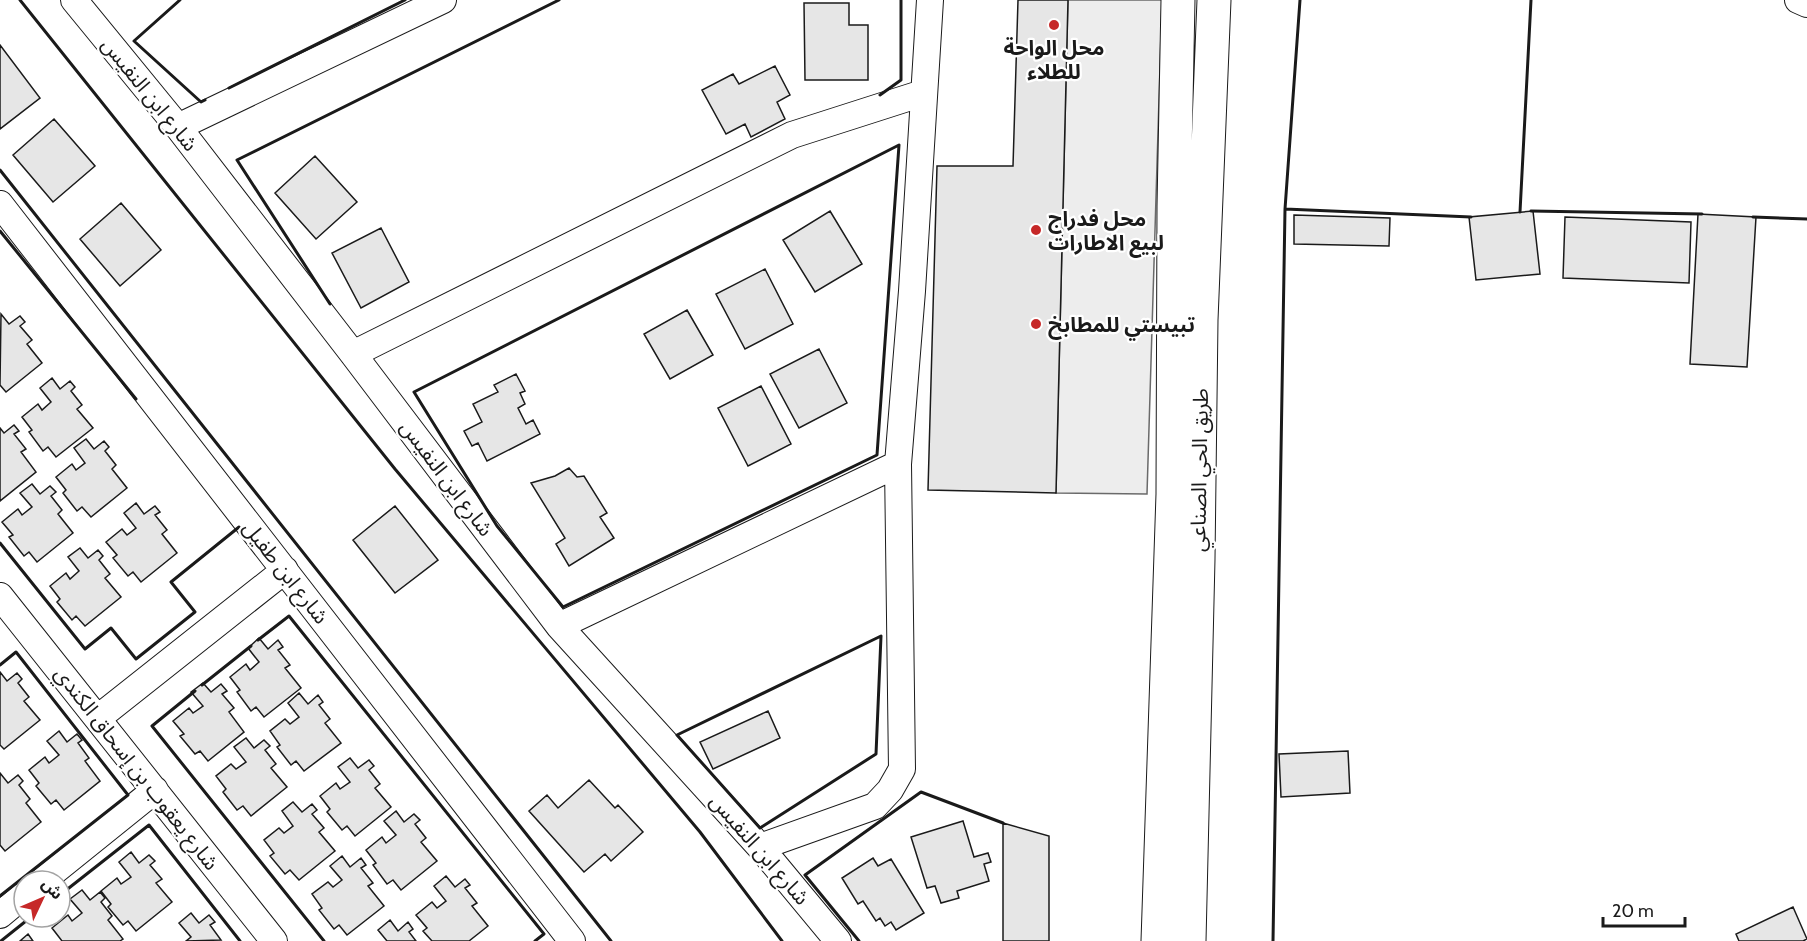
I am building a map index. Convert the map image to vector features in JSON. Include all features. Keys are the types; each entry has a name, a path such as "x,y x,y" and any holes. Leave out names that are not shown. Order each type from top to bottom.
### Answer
{"highway":[{"name":"طريق الحي الصناعي","path":"1158,941 1173,494 1174,217 1178,0"},
{"name":"طريق الحي الصناعي","path":"1188,941 1198,571 1202,308 1214,0"}],"street":[{"name":"شارع ابن النفيس","path":"74,0 178,127 559,626 760,847 838,941"},
{"path":"178,127 442,0"},
{"path":"760,847 875,806 890,790 902,769 898,464 912,291 922,93 930,0"},
{"path":"1798,0 1807,4"},
{"path":"353,354 792,135 922,93"},
{"name":"شارع ابن طفيل","path":"0,204 572,941"},
{"path":"559,626 898,464"},
{"path":"98,718 285,570"},
{"name":"شارع يعقوب بن إسحاق الكندي","path":"4,610 98,718 274,941"},
{"path":"57,869 156,790"},
{"path":"0,915 12,905"}],"shaded area":[{"path":"1068,0 1162,0 1147,494 1056,493"}],"building":[{"path":"1018,0 1068,0 1056,493 928,490 937,166 1013,166"},
{"path":"804,3 849,3 849,25 868,25 868,80 805,80"},
{"path":"0,45 40,98 0,129"},
{"path":"775,66 790,95 777,102 785,119 751,137 745,124 726,134 702,90 733,74 739,84"},
{"path":"54,119 95,166 53,202 13,155"},
{"path":"315,156 357,202 316,239 275,193"},
{"path":"121,203 161,250 120,286 80,239"},
{"path":"830,211 862,264 815,292 783,240"},
{"path":"1533,211 1540,274 1476,280 1469,217"},
{"path":"1698,214 1756,217 1747,367 1690,364"},
{"path":"1294,215 1390,218 1389,246 1294,244"},
{"path":"1565,217 1691,222 1689,283 1563,278"},
{"path":"381,228 409,282 361,308 332,253"},
{"path":"765,269 793,324 745,349 716,294"},
{"path":"687,310 713,355 670,379 644,334"},
{"path":"1,314 9,324 20,316 25,322 20,326 32,340 27,344 42,363 6,392 0,385"},
{"path":"819,349 847,403 799,428 770,374"},
{"path":"516,374 525,391 520,393 525,404 518,408 526,424 533,420 540,434 487,461 478,443 472,446 464,431 482,422 473,404 498,392 494,385"},
{"path":"52,378 60,389 70,381 75,387 71,391 82,405 77,409 93,428 56,457 48,447 43,451 29,432 32,430 22,417 38,404 42,410 51,402 40,388"},
{"path":"761,386 791,444 748,466 718,408"},
{"path":"14,425 19,431 14,434 26,449 21,452 36,472 0,501 0,428 4,433"},
{"path":"86,439 94,449 104,441 109,447 105,451 116,465 112,469 127,488 91,517 82,507 77,511 63,493 66,490 56,477 72,464 76,470 85,463 74,448"},
{"path":"569,468 577,477 584,476 607,513 600,517 614,538 569,566 556,544 565,538 531,483 555,476"},
{"path":"32,484 40,494 50,486 56,492 51,496 62,510 58,514 73,533 37,562 29,552 24,556 9,537 13,535 2,522 18,509 22,515 32,507 20,493"},
{"path":"136,503 144,514 155,506 160,512 155,515 167,530 162,534 177,553 141,582 133,572 128,576 113,558 117,555 106,542 122,529 127,535 136,528 124,513"},
{"path":"395,506 438,560 395,593 353,540"},
{"path":"80,548 88,558 98,550 103,556 99,560 110,574 105,578 121,597 85,626 76,616 72,620 57,602 60,599 50,586 66,573 70,579 79,571 68,557"},
{"path":"259,638 268,649 278,640 283,647 278,650 290,665 285,668 301,688 264,717 256,707 251,711 237,692 240,690 230,677 246,664 250,670 259,662 248,648"},
{"path":"0,672 7,681 17,673 22,679 18,683 29,697 24,701 40,720 4,749 0,745"},
{"path":"203,683 211,692 221,684 227,691 222,694 234,708 229,712 244,732 208,761 200,751 195,754 180,736 184,734 173,721 189,708 193,713 203,706 191,692"},
{"path":"299,693 308,704 318,695 323,702 319,705 330,719 325,723 341,743 304,771 296,761 291,765 277,747 280,745 270,731 285,719 290,724 299,717 288,703"},
{"path":"768,711 780,738 713,769 700,742"},
{"path":"59,731 67,742 77,734 82,740 78,743 89,758 85,761 100,781 64,810 56,800 51,804 36,786 39,783 29,770 45,757 49,763 59,755 47,741"},
{"path":"246,738 254,748 264,740 270,746 265,750 276,764 271,768 287,787 251,816 243,806 237,810 223,792 226,789 216,776 231,764 236,769 246,762 234,747"},
{"path":"1348,751 1350,793 1281,797 1279,754"},
{"path":"350,758 358,768 369,760 374,766 369,770 380,784 375,788 391,807 355,836 347,826 342,830 327,812 330,809 320,796 336,783 340,789 350,782 338,767"},
{"path":"0,773 8,783 18,775 23,781 19,785 30,799 26,803 41,822 5,851 0,845"},
{"path":"589,780 615,808 618,805 643,832 611,861 605,854 584,872 529,811 547,795 558,808"},
{"path":"293,802 302,812 312,804 317,810 312,814 324,828 319,832 335,851 299,880 290,870 285,874 270,856 274,853 264,840 279,828 284,833 293,826 282,811"},
{"path":"396,811 404,822 414,814 420,820 415,824 426,838 421,842 437,861 401,890 393,880 387,884 373,865 376,863 366,850 382,837 386,843 396,835 384,821"},
{"path":"963,821 974,857 988,853 991,862 984,864 989,881 957,891 959,898 941,903 935,886 927,888 911,837"},
{"path":"1003,823 1049,836 1049,941 1003,941"},
{"path":"131,852 139,863 149,855 155,861 150,865 162,879 156,883 172,902 136,931 128,921 123,925 108,907 111,904 101,891 117,878 121,884 131,877 119,862"},
{"path":"342,856 350,867 361,858 366,865 361,868 373,883 368,886 384,906 347,935 339,925 334,929 319,910 322,908 312,894 328,882 333,887 342,880 330,866"},
{"path":"873,858 878,866 891,859 924,913 896,930 891,922 885,926 880,918 876,921 863,901 858,904 842,878"},
{"path":"446,876 455,887 465,879 470,885 465,888 477,903 472,906 488,926 469,941 432,941 423,931 427,928 416,915 432,902 437,908 446,901 434,886"},
{"path":"82,890 90,900 100,892 105,898 101,902 112,916 108,920 123,939 120,941 62,941 53,929 72,929 72,921 82,913 72,901 72,898"},
{"path":"1793,907 1807,939 1803,941 1739,941 1736,934"},
{"path":"191,913 199,923 209,915 215,922 210,925 221,940 186,941 191,937 179,923"},
{"path":"390,920 398,931 408,922 413,929 409,932 416,941 387,941 378,930"},
{"path":"28,934 33,941 20,941"}],"wall":[{"path":"20,0 395,469 700,832 782,941"},
{"path":"180,0 134,41 201,102 205,100"},
{"path":"229,88 405,0"},
{"path":"330,304 237,160 559,0"},
{"path":"880,95 901,80 901,0"},
{"path":"1285,209 1300,0"},
{"path":"1520,212 1531,0"},
{"path":"899,145 877,455 563,607 497,526 414,392 899,145"},
{"path":"0,170 611,941"},
{"path":"1273,941 1285,209 1471,217"},
{"path":"1531,211 1702,214"},
{"path":"1753,217 1807,219"},
{"path":"0,231 136,399"},
{"path":"0,543 85,649 111,628 136,659 195,612 171,582 239,527"},
{"path":"258,640 289,616 544,934 535,941"},
{"path":"881,636 876,754 760,828 677,735 881,636"},
{"path":"202,685 251,646"},
{"path":"0,665 16,652 128,795 0,896"},
{"path":"195,691 152,726 324,941"},
{"path":"859,941 805,875 921,792 1003,823"},
{"path":"72,886 149,825 240,941"},
{"path":"1,941 16,929"}],"place":[{"name":"محل الواحة للطلاء","path":"1054,25"},
{"name":"محل فدراج لبيع الاطارات","path":"1036,230"},
{"name":"تبيستي للمطابخ","path":"1036,324"}]}
